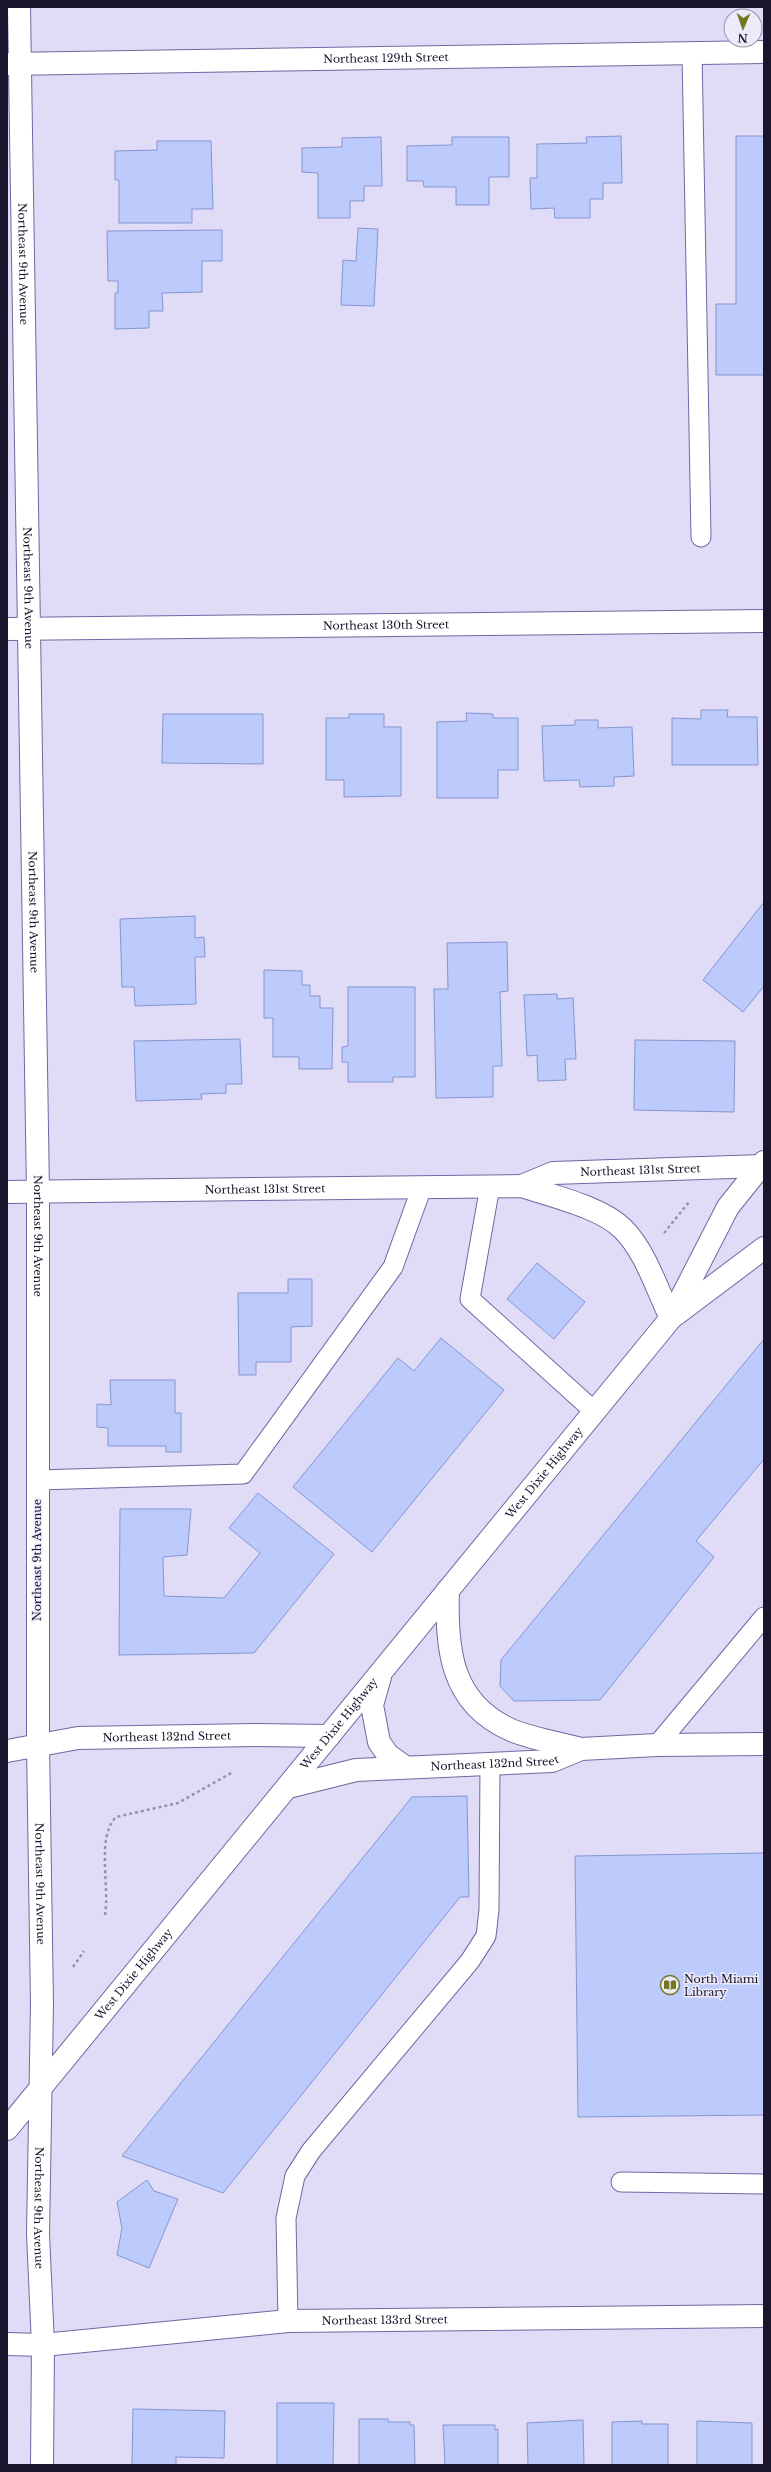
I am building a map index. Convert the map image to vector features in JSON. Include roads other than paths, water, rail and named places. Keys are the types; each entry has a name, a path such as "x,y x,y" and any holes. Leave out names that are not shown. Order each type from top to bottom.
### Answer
{"street":[{"name":"Northeast 9th Avenue","path":"19,7 14,64 30,629 38,1192 38,1744 42,2004 38,2234 43,2345 42,2465"},
{"name":"Northeast 129th Street","path":"14,64 764,52"},
{"name":"Northeast 130th Street","path":"7,629 764,621"},
{"name":"Northeast 131st Street","path":"522,1186 553,1173 763,1164"},
{"name":"West Dixie Highway","path":"7,2129 671,1318 728,1207 763,1164"},
{"name":"Northeast 131st Street","path":"7,1192 522,1186 592,1211 622,1229 634,1242 671,1318"},
{"name":"West Dixie Highway","path":"671,1318 764,1248"},
{"name":"Northeast 132nd Street","path":"448,1590 447,1629 450,1658 457,1676 470,1699 493,1721 511,1730 582,1750"},
{"path":"382,1670 372,1705 379,1742 388,1755 405,1767"},
{"name":"Northeast 132nd Street","path":"7,1751 38,1744 78,1738 256,1735 329,1736"},
{"name":"Northeast 132nd Street","path":"288,1787 356,1770 405,1767 490,1766 552,1761 582,1750 657,1745 764,1744"},
{"name":"Northeast 133rd Street","path":"7,2344 43,2345 288,2321 764,2316"}],"lane":[{"path":"692,52 701,537"},
{"path":"490,1186 470,1299 595,1412"},
{"path":"37,1480 243,1474 393,1267 422,1187"},
{"path":"657,1745 764,1617"},
{"path":"288,2321 286,2218 295,2176 311,2151 470,1961 486,1936 489,1910 490,1766"},
{"path":"621,2182 764,2184"}],"place":[{"name":"North Miami Library","path":"670,1985"}]}
